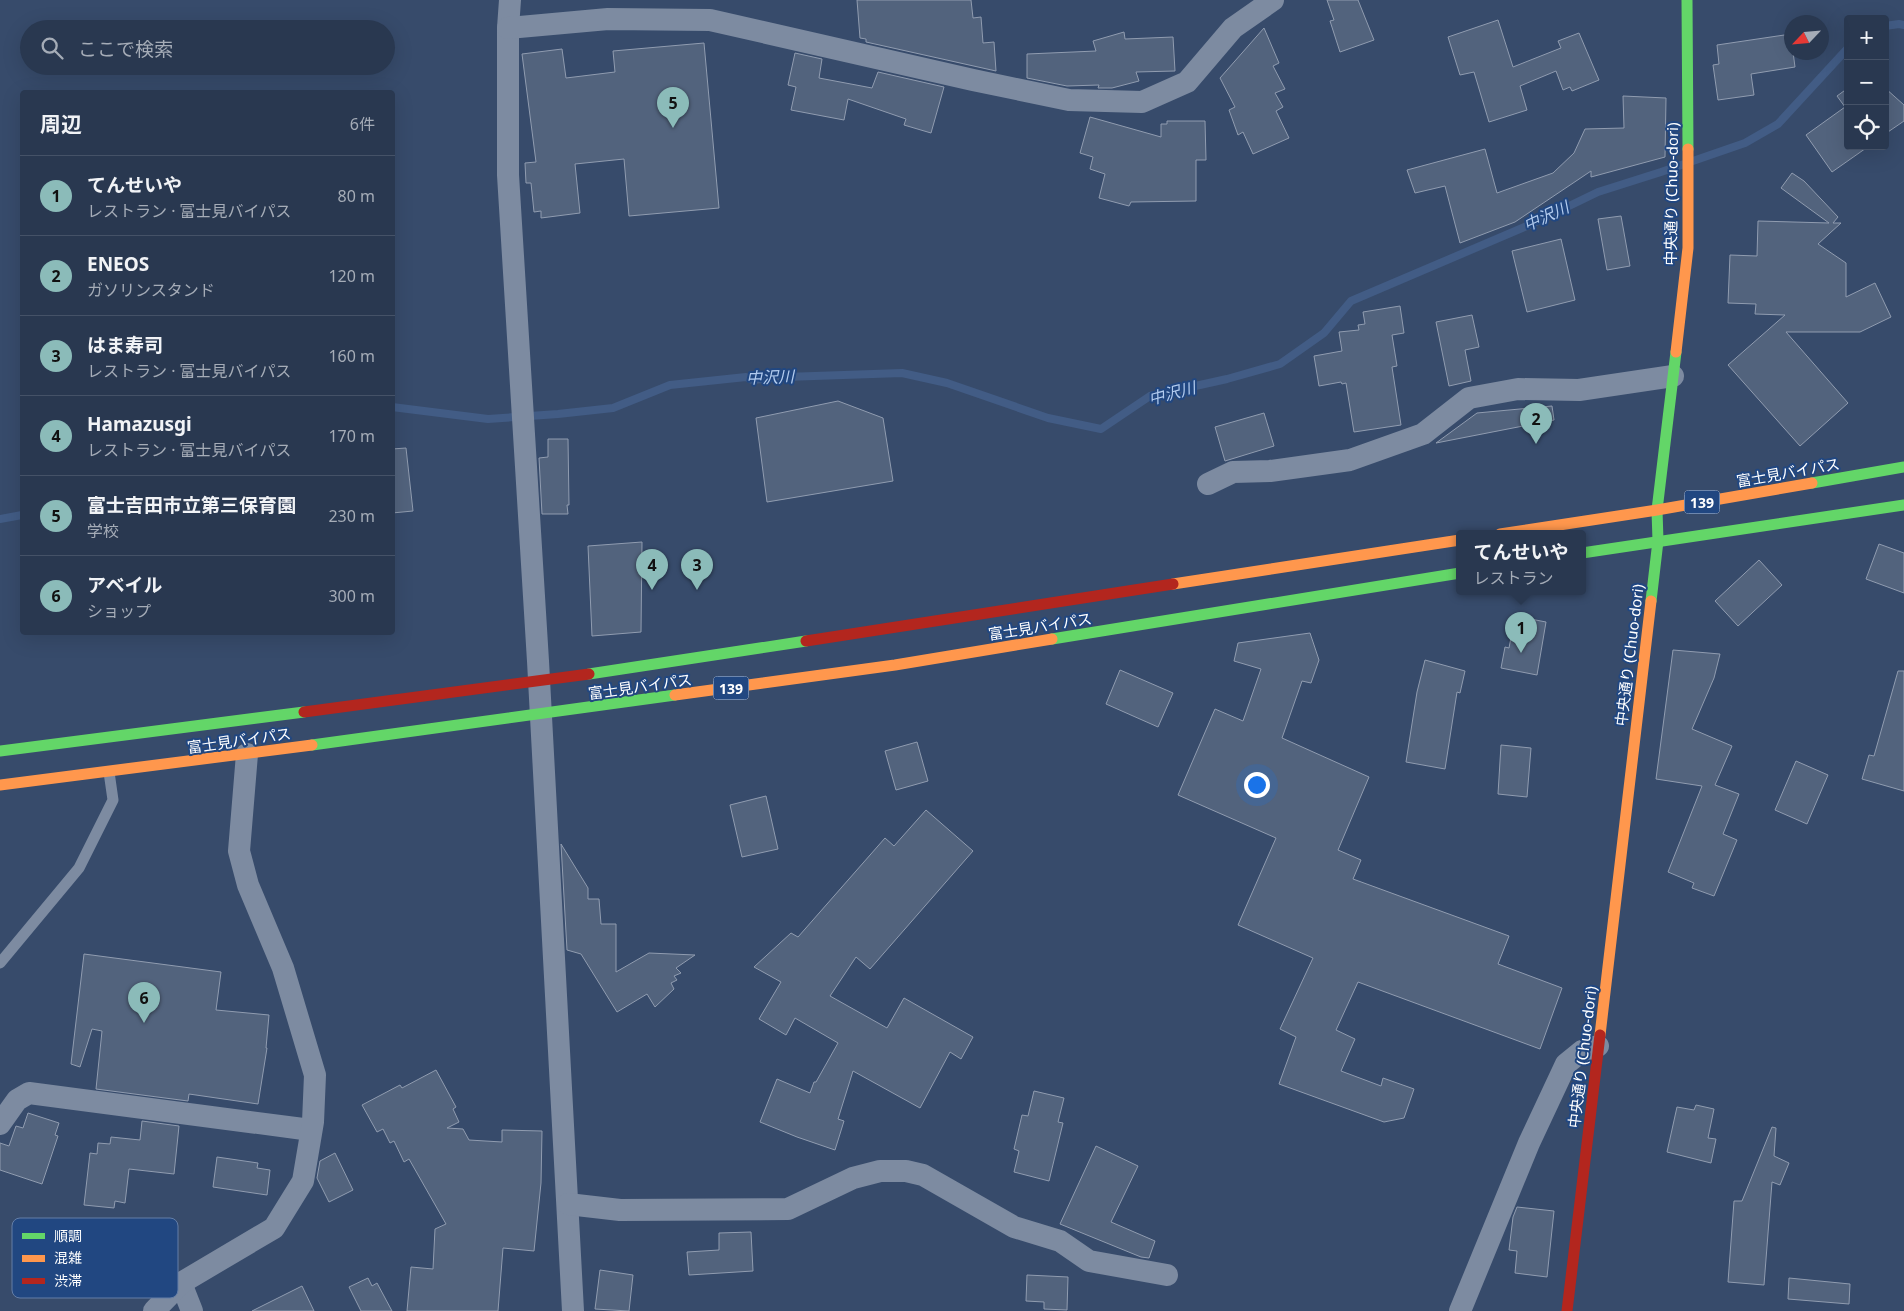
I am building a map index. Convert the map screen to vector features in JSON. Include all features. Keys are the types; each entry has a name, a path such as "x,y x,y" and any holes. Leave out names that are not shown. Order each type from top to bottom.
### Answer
{"main road":[{"name":"中央通り (Chuo-dori)","path":"1567,1311 1658,541 1657,510 1688,248 1687,0"},
{"name":"富士見バイパス","path":"1526,530 1657,510 1904,467"},
{"name":"139","path":"1586,552 1904,504"},
{"name":"富士見バイパス","path":"0,751 539,682 1456,541"},
{"name":"富士見バイパス","path":"0,785 540,715 905,663 1456,574"}],"street":[{"path":"510,0 508,28 508,175 524,422 574,1311"},
{"path":"508,28 608,19 710,20 1069,100 1142,102 1187,82 1232,28 1273,0"},
{"path":"1208,484 1233,472 1270,471 1350,460 1423,434 1469,398 1518,389 1579,390 1673,376"},
{"path":"178,1286 274,1228 303,1181 311,1130 315,1075 283,968 248,885 239,851 247,754"},
{"path":"1460,1311 1529,1143 1566,1064 1582,1051 1598,1046"},
{"path":"0,1124 17,1100 29,1093 311,1130"},
{"path":"568,1204 620,1210 788,1209 853,1178 880,1171 906,1171 923,1175 1014,1227 1060,1241 1088,1261 1166,1275"},
{"path":"181,1283 192,1311"},
{"path":"154,1311 167,1298"}],"lane":[{"path":"0,963 79,868 113,800 109,772"}],"building":[{"path":"857,0 971,0 973,18 981,17 983,43 994,42 996,71 866,42 866,39 860,38"},
{"path":"1327,0 1358,0 1374,40 1340,52 1330,21 1334,20"},
{"path":"1498,20 1513,67 1561,48 1558,41 1579,33 1599,80 1572,91 1570,87 1563,90 1556,71 1520,86 1527,110 1489,122 1474,72 1460,75 1448,37"},
{"path":"1264,28 1279,63 1273,66 1285,89 1275,93 1283,107 1276,111 1289,138 1253,154 1243,132 1238,135 1229,110 1235,107 1220,78"},
{"path":"1124,32 1125,39 1173,37 1175,71 1136,72 1139,81 1112,88 1098,88 1099,85 1067,86 1027,78 1027,54 1096,51 1093,41"},
{"path":"1784,35 1784,60 1794,60 1795,67 1751,74 1754,95 1718,100 1713,65 1719,64 1717,45"},
{"path":"704,43 719,208 629,216 624,159 575,164 580,213 541,218 541,211 534,212 531,183 526,183 525,163 536,162 522,54 562,49 566,78 615,72 613,51"},
{"path":"795,53 822,59 819,78 872,88 878,72 944,87 931,133 904,125 906,119 848,99 844,120 791,110 796,87 788,85"},
{"path":"1844,91 1844,106 1837,96"},
{"path":"1889,92 1904,105 1904,121 1889,131"},
{"path":"1623,96 1666,98 1665,157 1591,177 1591,171 1515,222 1460,243 1445,186 1415,193 1407,170 1485,149 1497,193 1553,173 1574,153 1585,129 1624,128"},
{"path":"1844,108 1844,150 1863,150 1832,172 1806,135"},
{"path":"1090,117 1161,137 1161,124 1167,124 1167,121 1205,121 1206,160 1196,160 1196,201 1131,202 1129,206 1099,198 1105,174 1090,169 1093,157 1080,153"},
{"path":"1792,173 1804,181 1838,217 1833,223 1841,223 1818,244 1846,263 1846,297 1875,283 1891,317 1860,332 1786,332 1848,403 1800,446 1728,365 1785,315 1755,314 1756,304 1728,303 1730,255 1757,256 1758,221 1829,223 1781,188"},
{"path":"1621,216 1630,266 1607,270 1598,219"},
{"path":"1561,239 1575,300 1527,312 1512,251"},
{"path":"1400,306 1404,333 1392,335 1397,366 1392,367 1401,425 1354,432 1346,383 1342,384 1341,382 1319,386 1314,356 1342,351 1339,332 1359,330 1358,325 1365,324 1363,312"},
{"path":"1472,315 1479,347 1465,350 1471,381 1449,386 1436,322"},
{"path":"838,401 883,418 893,481 767,502 756,418"},
{"path":"1552,406 1554,420 1436,443 1477,413"},
{"path":"1264,413 1274,446 1225,461 1215,427"},
{"path":"548,439 568,439 568,514 542,514 539,458 548,457"},
{"path":"406,448 413,511 395,513 395,449"},
{"path":"642,542 641,632 592,636 588,546"},
{"path":"1879,544 1904,553 1904,593 1866,579"},
{"path":"1759,560 1782,585 1738,626 1715,601"},
{"path":"1515,616 1546,622 1537,675 1501,668 1505,647 1509,648"},
{"path":"1310,633 1319,660 1311,683 1302,681 1282,738 1369,777 1338,850 1361,860 1353,879 1509,936 1498,964 1562,988 1540,1049 1358,982 1336,1030 1355,1039 1341,1071 1381,1086 1383,1078 1414,1089 1404,1118 1384,1122 1279,1084 1296,1037 1280,1029 1313,958 1238,925 1276,838 1178,795 1215,709 1243,721 1261,669 1234,661 1238,643"},
{"path":"1673,650 1720,654 1714,678 1692,729 1732,746 1715,785 1739,794 1723,834 1737,840 1714,896 1692,888 1694,883 1668,872 1702,786 1656,779"},
{"path":"1425,660 1465,671 1460,693 1457,692 1445,769 1406,762 1417,692"},
{"path":"1120,670 1173,693 1158,727 1106,704"},
{"path":"1898,671 1904,671 1904,791 1862,779 1869,755 1874,756"},
{"path":"917,742 928,781 896,790 885,751"},
{"path":"1501,745 1531,748 1527,797 1498,794"},
{"path":"1796,761 1828,775 1807,824 1775,810"},
{"path":"766,796 778,849 742,857 730,805"},
{"path":"926,810 973,851 870,969 856,957 830,996 887,1028 904,998 973,1037 961,1059 950,1052 920,1108 853,1071 838,1119 844,1121 835,1150 760,1122 777,1079 810,1093 814,1082 816,1082 838,1043 795,1018 786,1035 759,1019 781,982 754,967 791,933 798,937 885,838 894,846"},
{"path":"561,844 588,888 588,899 599,899 601,924 616,924 616,972 649,953 695,955 676,968 681,973 674,976 677,980 671,983 674,989 655,1007 647,994 617,1012 581,954 567,950"},
{"path":"84,954 221,972 216,1010 269,1015 267,1048 258,1104 189,1094 188,1101 96,1089 102,1031 92,1029 80,1067 71,1064"},
{"path":"436,1070 456,1107 453,1109 459,1122 447,1128 463,1129 469,1140 502,1142 502,1130 542,1131 541,1183 534,1251 503,1248 498,1311 407,1311 411,1267 433,1269 435,1229 446,1224 409,1159 404,1162 394,1141 390,1143 383,1129 377,1132 362,1105 400,1085 402,1088"},
{"path":"1034,1091 1064,1098 1058,1122 1063,1123 1049,1181 1014,1172 1019,1151 1014,1149 1022,1115 1028,1116"},
{"path":"1696,1105 1714,1109 1708,1138 1716,1139 1711,1163 1667,1152 1677,1107 1694,1110"},
{"path":"28,1113 59,1123 55,1135 58,1136 42,1184 0,1170 0,1143 9,1146 16,1126 23,1128"},
{"path":"142,1121 179,1126 174,1174 129,1169 125,1203 115,1201 114,1208 84,1205 90,1153 97,1154 98,1143 110,1144 111,1137 140,1140"},
{"path":"1772,1127 1776,1128 1774,1156 1789,1163 1780,1185 1772,1182 1764,1285 1728,1282 1734,1201 1742,1201"},
{"path":"1096,1146 1138,1166 1111,1222 1155,1241 1149,1258 1141,1257 1060,1224"},
{"path":"335,1153 353,1190 329,1202 317,1178 320,1161"},
{"path":"217,1157 258,1163 257,1168 270,1170 267,1195 213,1187"},
{"path":"1517,1207 1554,1211 1547,1277 1515,1273 1517,1251 1509,1250 1513,1217"},
{"path":"751,1232 753,1271 689,1275 687,1252 719,1250 719,1233"},
{"path":"600,1270 633,1275 629,1311 595,1309"},
{"path":"1027,1275 1068,1277 1067,1310 1044,1309 1044,1302 1026,1301"},
{"path":"368,1278 372,1286 377,1283 392,1311 361,1311 349,1287"},
{"path":"1789,1278 1850,1284 1849,1304 1788,1299"},
{"path":"302,1286 314,1311 252,1311"}],"waterway":[{"name":"中沢川","path":"1889,25 1904,25"},
{"name":"中沢川","path":"395,407 488,419 613,408 670,385 746,377 752,380 902,373 947,383 1048,418 1101,429 1150,396 1227,379 1280,364 1324,333 1351,301 1534,223 1598,192 1745,143 1778,124 1844,52"},
{"name":"中沢川","path":"0,519 20,515"}],"traffic: fast":[{"path":"1687,0 1688,149"},
{"path":"1651,601 1658,541 1657,510 1676,352"},
{"path":"1812,483 1904,467"},
{"path":"1586,552 1904,505"},
{"path":"1052,639 1456,574"},
{"path":"589,674 806,641"},
{"path":"312,745 675,695"},
{"path":"0,751 304,712"}],"traffic: slow":[{"path":"1676,352 1688,248 1688,149"},
{"path":"1526,530 1812,483"},
{"path":"1173,584 1456,541"},
{"path":"1600,1035 1651,601"},
{"path":"675,695 895,665 1052,639"},
{"path":"0,785 312,745"}],"traffic: jam":[{"path":"806,641 1173,584"},
{"path":"304,712 589,674"},
{"path":"1567,1311 1600,1035"}],"place":[{"name":"富士吉田市立第三保育園","path":"673,128"},
{"name":"ENEOS","path":"1536,444"},
{"name":"Hamazusgi","path":"652,590"},
{"name":"はま寿司","path":"697,590"},
{"name":"てんせいや","path":"1521,653"},
{"name":"アベイル","path":"144,1023"}]}
